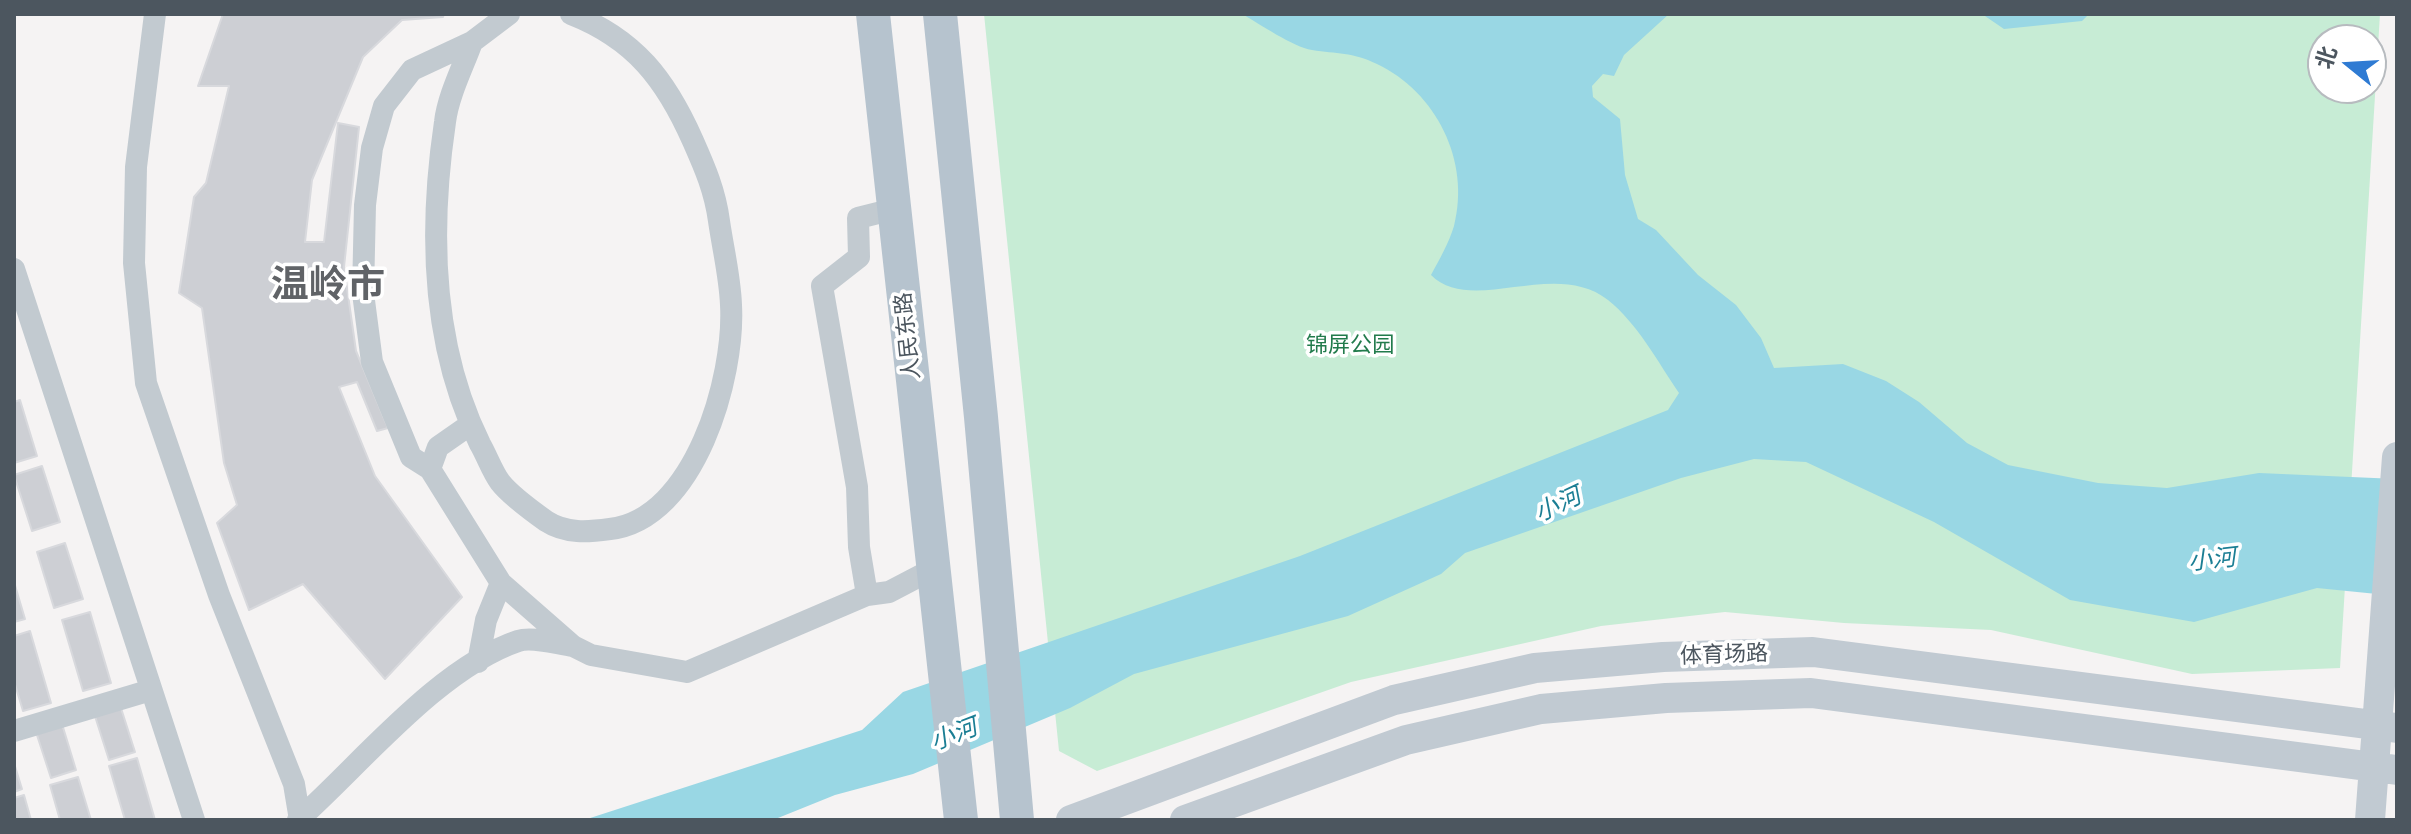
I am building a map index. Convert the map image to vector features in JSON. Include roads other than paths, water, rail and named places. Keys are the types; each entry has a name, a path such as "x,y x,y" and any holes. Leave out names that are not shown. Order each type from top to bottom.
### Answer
{"main road":[{"name":"人民东路","path":"873,14 960,815"},
{"path":"940,14 980,402 1016,810"},
{"path":"2370,820 2383,747 2384,642 2397,457"},
{"name":"体育场路","path":"1071,820 1394,700 1535,668 1663,657 1813,652 2383,747"},
{"name":"体育场路","path":"1185,820 1406,740 1541,709 1666,698 1811,693 2383,747"}],"street":[{"path":"155,14 136,167 134,263 146,383 219,595 294,784 299,820"},
{"path":"509,14 472,42 412,70 384,106 372,148 365,205 363,293 372,362 411,457 430,469 501,583 573,646 591,655 687,672 867,595 889,592 933,569"},
{"path":"472,42 445,119 434,253 445,346 471,424 500,483 548,523 580,533 623,528 651,513 683,480 706,437 729,355 731,306 715,191 674,98 644,59 597,24 571,14"},
{"path":"867,595 859,547 857,487 822,286 859,257 858,218 894,209"},
{"path":"14,269 194,820"},
{"path":"430,469 438,447 471,424"},
{"path":"478,662 486,620 501,583"},
{"path":"299,820 413,709 478,662 520,640 573,646"},
{"path":"14,731 151,690"}],"water":[{"name":"小河","path":"1242,14 1669,14 1624,55 1614,76 1603,74 1592,86 1593,97 1620,119 1625,175 1638,219 1656,230 1698,275 1736,305 1761,338 1774,368 1843,364 1886,381 1919,402 1967,443 2008,465 2098,483 2167,488 2259,473 2397,479 2397,596 2317,588 2194,622 2070,600 1934,522 1806,462 1754,459 1681,478 1465,553 1441,574 1348,616 1134,674 1070,708 913,774 835,795 773,820 584,820 862,730 903,692 1300,556 1668,410 1679,393 1638,331 1608,300 1587,289 1563,284 1468,290 1448,286 1431,275 1452,232 1458,202 1453,154 1432,110 1398,76 1377,64 1352,55 1304,48"},
{"path":"1982,14 2089,14 2082,21 2004,29"}],"district":[{"name":"温岭市","path":"328,286"}],"park label":[{"name":"锦屏公园","path":"1350,345"}]}
